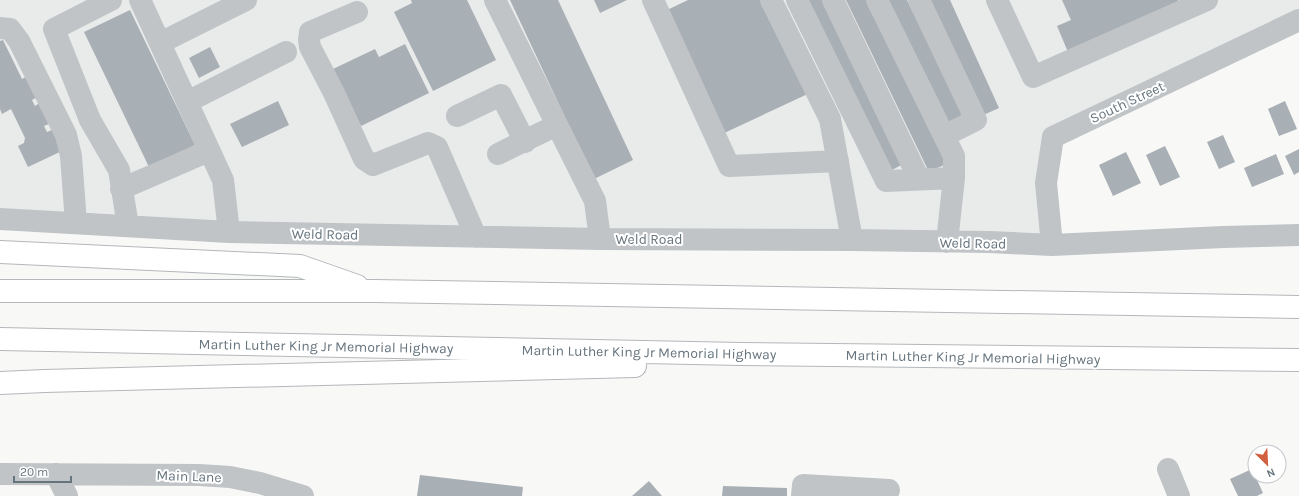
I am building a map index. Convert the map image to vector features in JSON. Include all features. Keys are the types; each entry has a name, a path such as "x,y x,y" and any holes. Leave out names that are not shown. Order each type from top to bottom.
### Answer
{"highway":[{"path":"0,252 300,266 374,291"},
{"path":"0,291 374,291 1299,307"},
{"name":"Martin Luther King Jr Memorial Highway","path":"0,339 741,354 1299,360"},
{"path":"0,383 636,366 741,354"}],"street":[{"path":"111,0 54,29 90,120 119,170 128,226"},
{"path":"140,0 223,180 229,232"},
{"path":"160,43 246,0"},
{"path":"495,0 595,201 600,239"},
{"path":"653,0 729,166 838,161"},
{"path":"771,0 830,119 852,240"},
{"path":"797,0 886,181 954,178"},
{"path":"833,0 919,179"},
{"path":"877,0 954,156 954,178 947,242"},
{"path":"919,0 976,120 944,136"},
{"path":"997,0 1033,77 1207,0"},
{"path":"357,12 310,32 309,40 310,47 334,93 364,159 373,165 428,143 438,147 476,237"},
{"name":"South Street","path":"1052,245 1046,183 1053,137 1299,20"},
{"path":"0,28 10,29 19,41 66,135 71,156 76,223"},
{"path":"187,102 286,52"},
{"path":"457,116 501,95 525,142"},
{"path":"498,154 557,125"},
{"path":"121,189 209,151"},
{"name":"Weld Road","path":"0,219 229,232 600,239 989,242 1052,245 1223,237 1299,236"},
{"path":"1168,469 1179,496"},
{"name":"Main Lane","path":"0,474 199,475 230,477 260,483 303,496"},
{"path":"56,474 67,496"},
{"path":"802,496 804,485 890,490"}],"shaded area":[{"path":"0,0 1299,0 1299,15 1045,134 1043,235 233,226 0,212"}],"building":[{"path":"411,0 467,0 496,60 433,91 394,12 412,3"},
{"path":"510,0 558,0 633,160 594,179"},
{"path":"594,0 627,0 600,13"},
{"path":"688,0 769,0 812,92 722,134 665,11"},
{"path":"806,0 827,0 907,162 890,171"},
{"path":"846,0 867,0 946,164 929,172"},
{"path":"886,0 907,0 963,115 946,123"},
{"path":"929,0 950,0 999,108 981,116"},
{"path":"1062,0 1178,0 1179,3 1068,52 1057,26 1071,20"},
{"path":"130,10 195,145 149,167 84,32"},
{"path":"3,40 22,79 29,75 39,96 32,100 35,106 41,102 51,123 44,126 47,132 54,129 64,150 28,167 18,146 24,143 25,138 11,109 2,114 0,109 0,41"},
{"path":"405,44 429,93 361,126 333,69 375,49 379,57"},
{"path":"210,47 220,67 199,78 189,58"},
{"path":"278,101 289,125 242,147 230,124"},
{"path":"1285,101 1297,129 1279,136 1268,109"},
{"path":"1223,135 1235,162 1219,169 1207,142"},
{"path":"1165,146 1180,177 1160,186 1146,155"},
{"path":"1299,149 1299,172 1294,175 1285,156"},
{"path":"1126,152 1141,183 1113,196 1099,165"},
{"path":"1276,154 1284,174 1252,187 1244,168"},
{"path":"1247,471 1247,484 1259,484 1263,493 1257,496 1238,496 1230,479"},
{"path":"420,475 523,487 522,496 417,496"},
{"path":"649,481 662,496 632,496"},
{"path":"723,486 787,488 787,496 722,496"}]}
